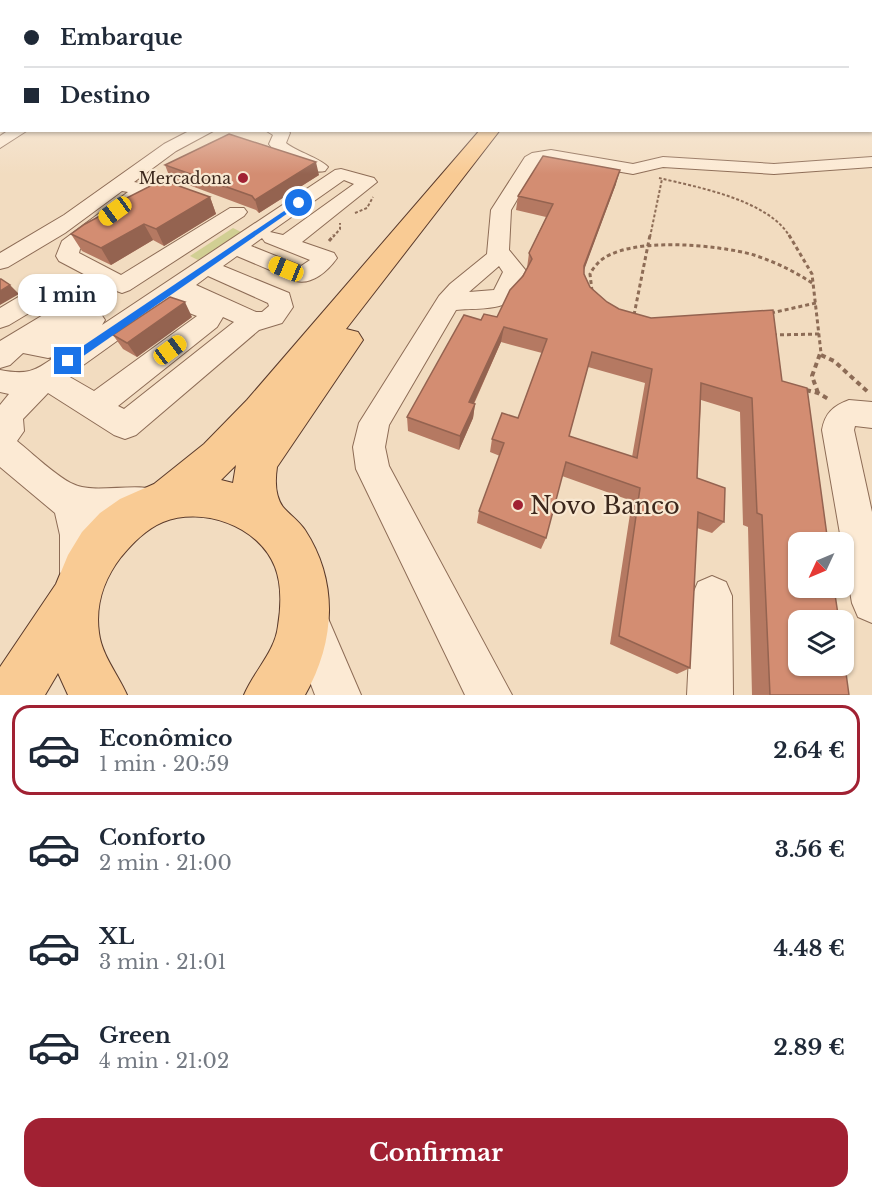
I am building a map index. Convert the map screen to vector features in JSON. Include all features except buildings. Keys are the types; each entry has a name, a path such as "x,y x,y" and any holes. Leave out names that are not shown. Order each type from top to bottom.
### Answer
{"main road":[{"path":"14,695 76,594 92,557 106,539 138,511 161,501 218,456 260,411 489,132"},
{"path":"265,519 254,483 254,472 263,451 506,132"},
{"path":"161,501 194,496 217,497 241,505 265,519 283,536 298,562 307,618 297,655 286,676 272,695"},
{"path":"76,594 73,633 78,656 84,674 99,695"}],"street":[{"path":"0,143 18,132"},
{"path":"0,262 47,237 127,179 199,132"},
{"path":"277,132 277,144 284,151 328,179 368,182 286,243"},
{"path":"489,695 374,469 369,447 374,423 448,302 464,284 494,261 499,251 501,210 533,159 551,155 627,168 662,170 774,169 872,162"},
{"path":"127,179 163,186"},
{"path":"127,179 144,189 70,246 67,256 122,285 237,212"},
{"path":"76,594 80,547 77,526 66,501 26,468 2,434 12,411 29,392 87,348 206,267 328,179"},
{"path":"216,204 237,212 270,219 313,223"},
{"path":"234,247 304,276 326,258 286,243 270,219"},
{"path":"178,286 243,316 268,320 281,307 280,299 206,267"},
{"path":"0,319 44,293 92,320 48,348 7,348"},
{"path":"87,348 117,345 179,303 188,302 206,310 211,315 208,321 99,410"},
{"path":"99,410 243,316"},
{"path":"0,381 22,385 48,378 99,410"},
{"path":"864,408 839,421 838,430 872,603"},
{"path":"66,501 105,505 161,501"},
{"path":"710,695 712,596"},
{"path":"307,618 338,695"}],"path":[{"path":"627,168 626,172 662,170 732,196 761,211 787,231 812,274 821,355 812,376 818,393"},
{"path":"633,321 662,170"},
{"path":"595,297 589,278 596,264 618,253 648,246 695,245 745,253 791,270 812,283"},
{"path":"766,314 816,303"},
{"path":"772,335 819,334"},
{"path":"821,355 834,361 864,408"},
{"path":"795,387 864,408"}],"shaded area":[{"path":"233,228 241,232 198,260 190,256"}],"place":[{"name":"Mercadona","path":"243,178"},
{"name":"Novo Banco","path":"518,505"}],"route":[{"path":"68,361 299,203"}]}
